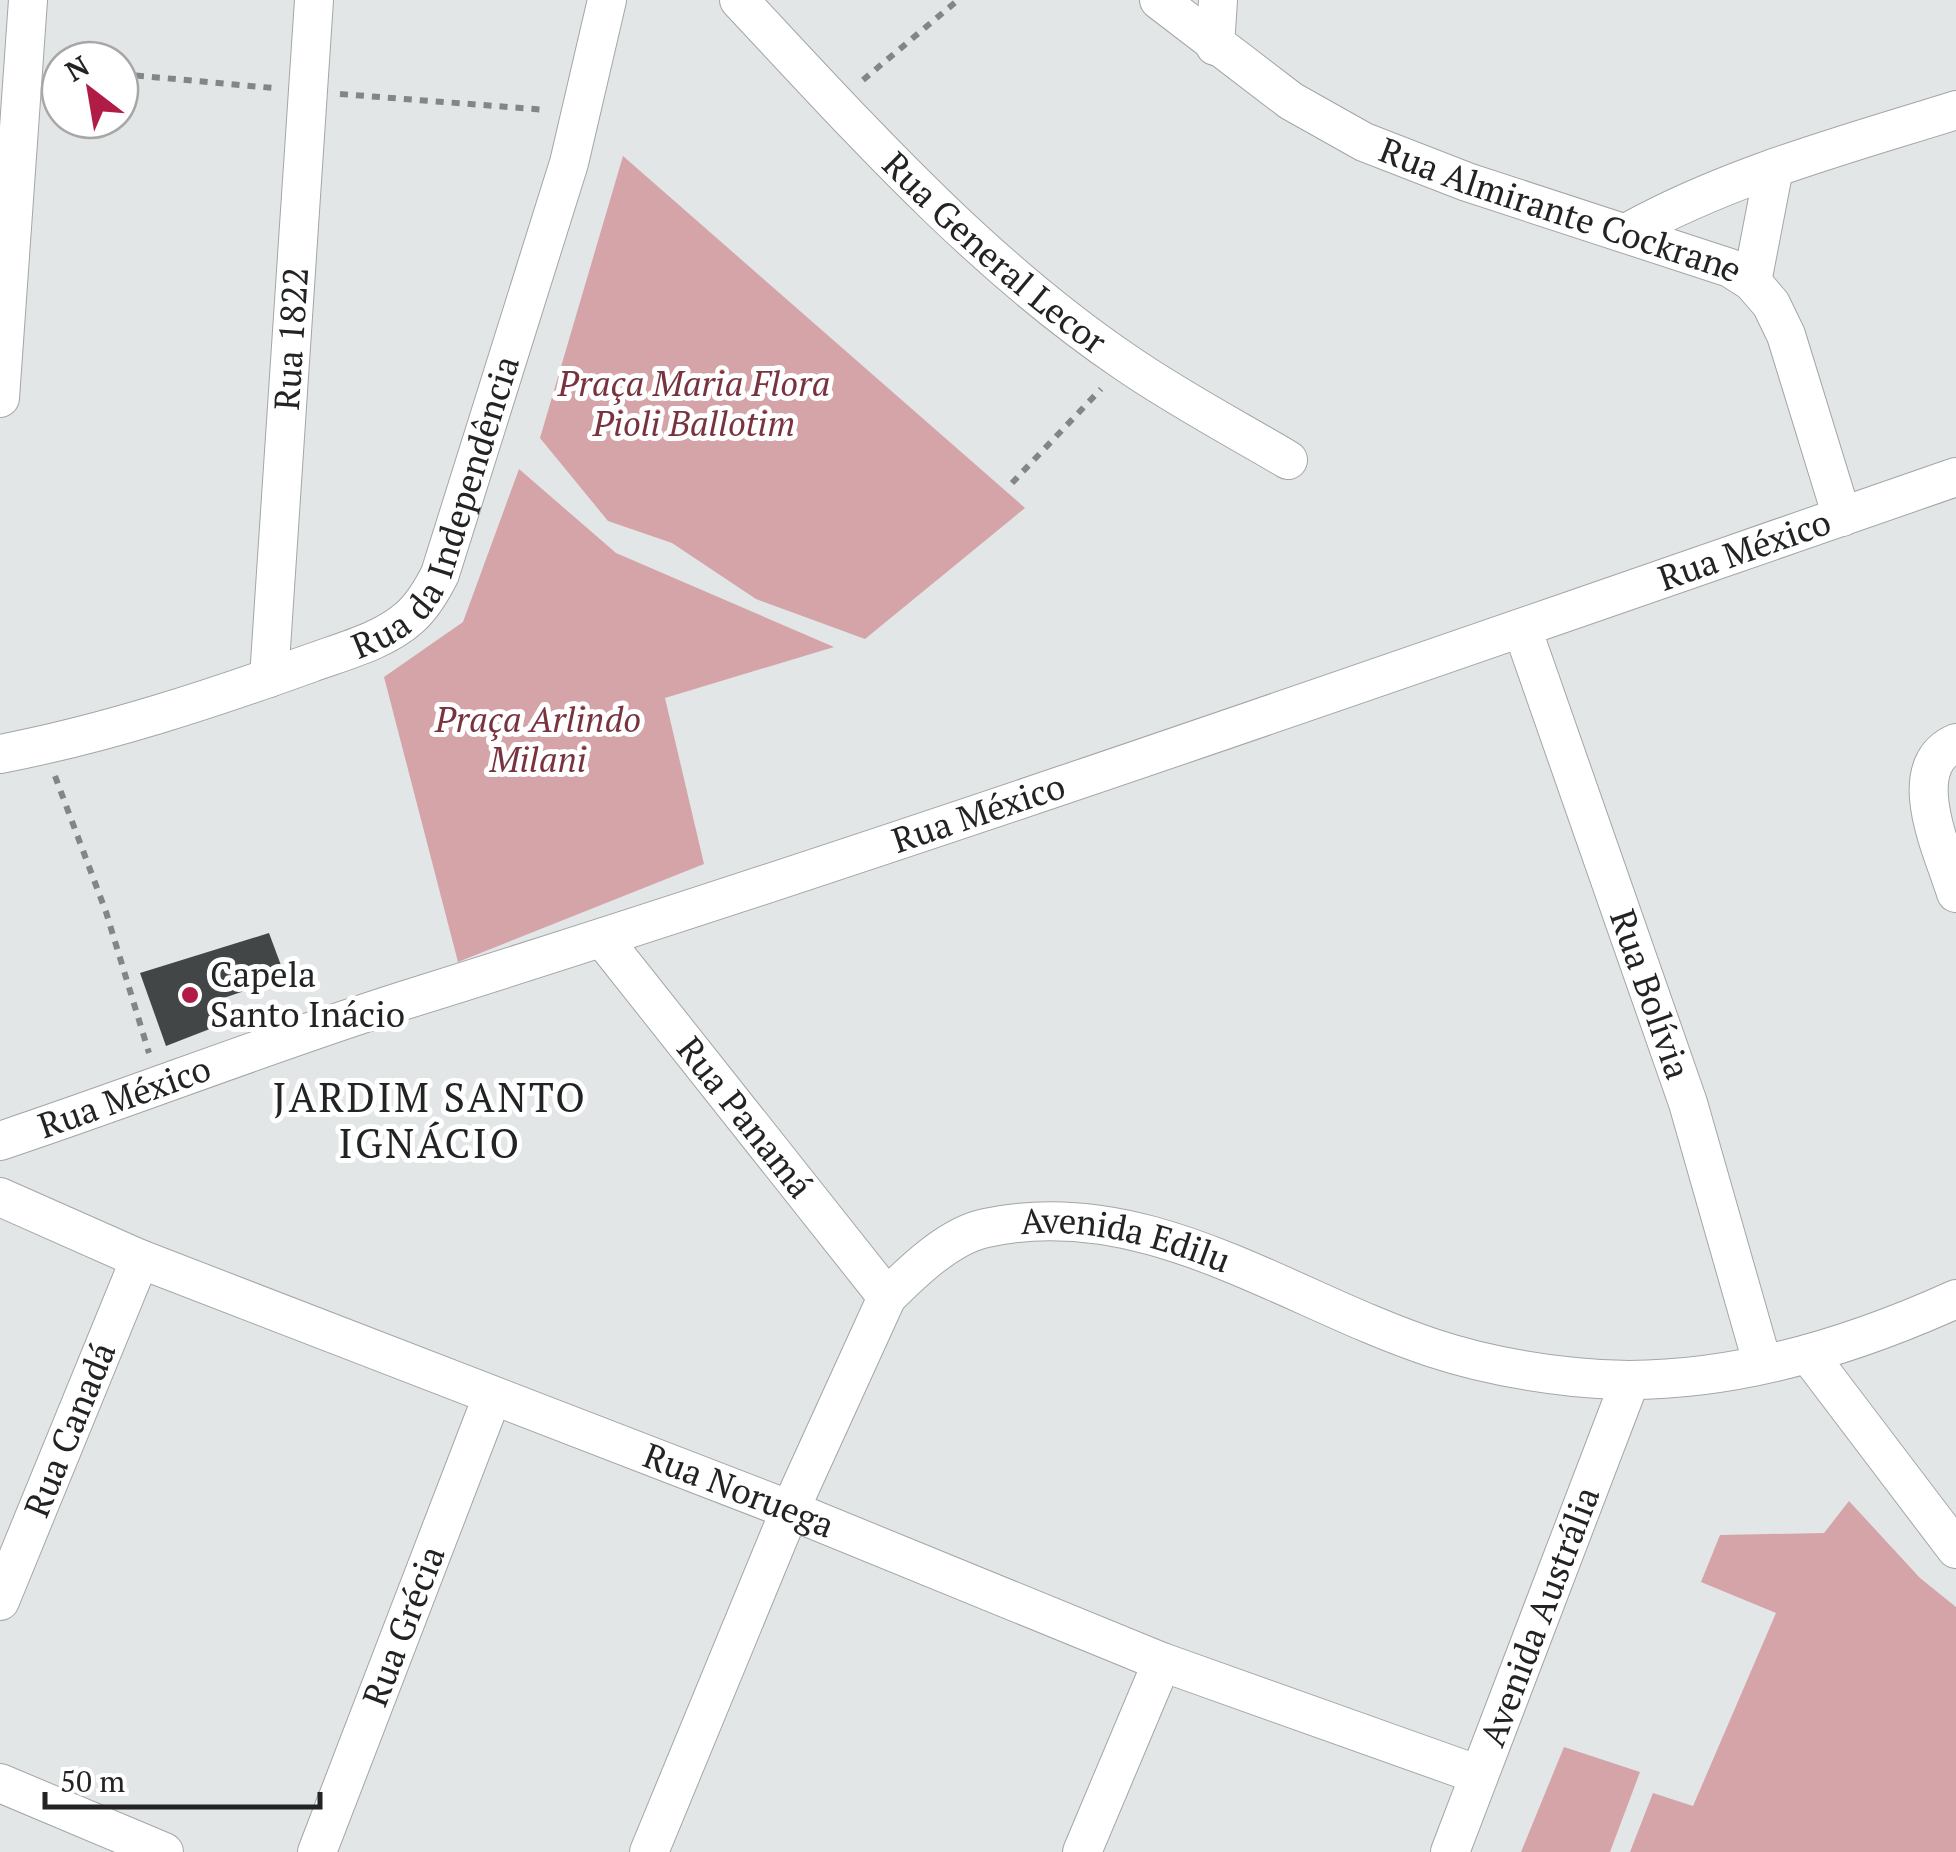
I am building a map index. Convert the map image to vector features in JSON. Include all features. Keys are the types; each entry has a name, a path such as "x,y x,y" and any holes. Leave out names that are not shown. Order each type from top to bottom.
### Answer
{"street":[{"path":"0,398 28,0"},
{"name":"Rua 1822","path":"269,678 314,0"},
{"name":"Rua da Independência","path":"0,754 45,746 269,678 384,635 427,599 440,574 583,113 607,0"},
{"name":"Rua General Lecor","path":"739,0 980,247 1126,363 1288,460"},
{"name":"Rua Almirante Cockrane","path":"1160,0 1215,46 1291,100 1364,142 1466,182 1730,268 1752,282 1772,304 1786,336 1842,517"},
{"path":"1215,46 1218,0"},
{"path":"1628,232 1684,201 1956,110"},
{"path":"1752,282 1774,168"},
{"name":"Rua México","path":"0,1140 400,1002 603,939 1523,630 1956,477"},
{"name":"Rua Bolívia","path":"1523,630 1688,1103 1762,1362"},
{"path":"1956,742 1934,762 1928,785 1956,892"},
{"name":"Rua Panamá","path":"603,939 887,1297"},
{"name":"Rua Noruega","path":"0,1197 140,1259 790,1510 1162,1662 1479,1775"},
{"name":"Avenida Edilu","path":"649,1852 790,1510 887,1297 912,1272 983,1228 1086,1221 1158,1235 1432,1348 1503,1366 1630,1381 1670,1380 1808,1354 1887,1330 1956,1298"},
{"name":"Rua Canadá","path":"0,1601 140,1259"},
{"path":"1808,1354 1956,1549"},
{"name":"Avenida Austrália","path":"1450,1852 1630,1381"},
{"name":"Rua Grécia","path":"317,1852 492,1398"},
{"path":"1082,1852 1162,1662"},
{"path":"0,1783 164,1852"}],"path":[{"path":"836,103 958,0"},
{"path":"140,76 583,113"},
{"path":"1012,483 1126,363"},
{"path":"45,746 106,912 158,1088"}],"green space":[{"name":"Praça Maria Flora Pioli Ballotim","path":"623,156 1025,508 865,639 756,599 672,543 608,521 540,438"},
{"name":"Praça Arlindo Milani","path":"519,469 616,553 834,647 665,698 704,864 458,962 384,677 463,622"},
{"path":"1849,1501 1920,1578 1956,1607 1956,1852 1630,1852 1653,1793 1693,1806 1776,1613 1701,1582 1720,1535 1824,1533"},
{"path":"1564,1747 1640,1772 1610,1852 1521,1852"}],"building":[{"name":"Capela Santo Inácio","path":"269,933 282,968 256,987 209,1003 220,1025 166,1046 140,973"}],"place":[{"name":"Capela Santo Inácio","path":"190,995"}],"district":[{"name":"JARDIM SANTO IGNÁCIO","path":"430,1121"}]}
